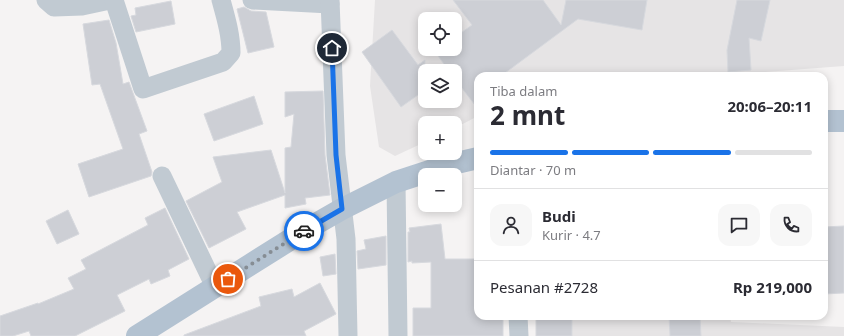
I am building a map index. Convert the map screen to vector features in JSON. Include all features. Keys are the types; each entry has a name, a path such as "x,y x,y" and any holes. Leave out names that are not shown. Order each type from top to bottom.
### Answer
{"main road":[{"path":"828,121 844,121"},
{"path":"137,336 307,229 342,209 396,182 448,165 474,159"}],"street":[{"path":"46,0 54,7 82,6 110,0"},
{"path":"114,0 143,89 223,62 231,53 228,26 221,0"},
{"path":"252,0 330,2 336,155 346,239 348,336"},
{"path":"162,176 215,287"},
{"path":"396,182 398,336"},
{"path":"518,320 518,336"}],"shaded area":[{"path":"375,0 844,0 844,66 767,72 474,72 474,118 462,124 462,116 418,116 418,145 395,156 379,147 370,86"},
{"path":"537,320 731,320 731,322 844,327 844,336 536,336"}],"building":[{"path":"453,0 543,0 561,25 566,0 647,0 642,30 578,19 506,72 474,72 474,104 462,88 462,64 444,64 438,56 462,56 462,32 472,25"},
{"path":"737,0 770,0 761,41 749,38 751,70 728,72 727,50"},
{"path":"171,1 175,24 136,32 131,16 136,15 135,8"},
{"path":"244,7 251,11 266,12 274,47 248,53 237,9"},
{"path":"109,20 116,43 123,84 129,82 147,131 139,134 152,172 151,176 89,197 78,164 123,149 100,84 92,85 83,24"},
{"path":"392,30 418,65 418,95 401,107 362,52"},
{"path":"425,60 425,64 419,64"},
{"path":"323,91 325,155 330,195 305,198 306,204 285,208 285,195 237,212 246,229 209,248 186,201 222,182 213,157 271,150 285,193 285,148 291,147 294,114 285,117 285,92"},
{"path":"254,96 263,124 214,141 204,114"},
{"path":"165,208 189,259 168,270 170,276 151,284 149,279 117,295 125,311 75,336 31,336 29,331 13,336 0,336 0,316 38,304 74,289 68,278 86,269 81,260 148,225 145,218"},
{"path":"68,210 79,234 57,244 46,221"},
{"path":"441,224 445,259 474,259 474,320 503,320 503,336 413,336 413,308 431,308 431,262 408,262 409,228"},
{"path":"844,226 844,293 828,294 828,227"},
{"path":"386,236 386,265 358,269 357,251 366,249 364,240"},
{"path":"335,254 336,274 323,276 320,257"},
{"path":"320,283 336,314 304,331 306,336 184,336 261,306 259,297 292,289 294,297"},
{"path":"536,320 572,320 572,336 536,336"},
{"path":"669,320 700,320 701,336 670,336"}],"way so far":[{"path":"228,279 304,231"}],"route":[{"path":"304,231 342,209 336,155 332,48"}]}
